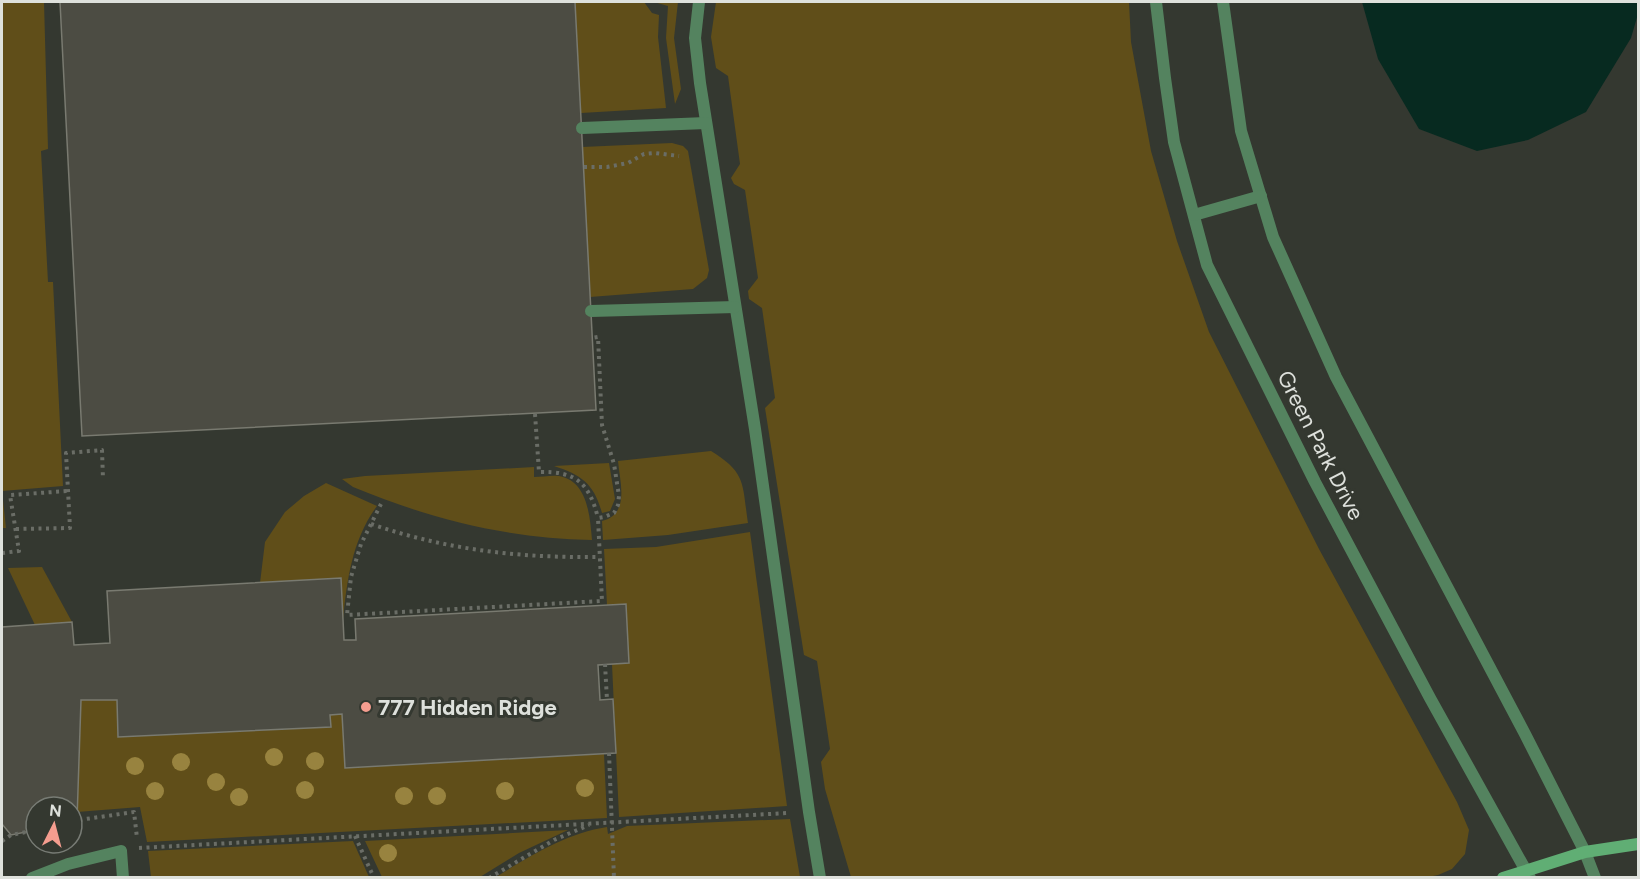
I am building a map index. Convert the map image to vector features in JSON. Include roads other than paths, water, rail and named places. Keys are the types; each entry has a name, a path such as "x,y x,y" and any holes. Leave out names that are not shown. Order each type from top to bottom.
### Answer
{"main road":[{"path":"1503,878 1529,874 1585,852 1638,844"}],"street":[{"path":"699,2 695,38 706,123 755,429 808,812 820,878"},
{"name":"Green Park Drive","path":"1156,2 1174,142 1207,266 1315,482 1430,698 1529,874"},
{"name":"Green Park Drive","path":"1223,2 1241,131 1273,237 1336,377 1585,852 1595,878"},
{"path":"582,128 706,123"},
{"path":"1194,215 1261,196"},
{"path":"591,311 735,307"},
{"path":"32,878 68,864 121,851 123,878"}],"place":[{"name":"777 Hidden Ridge","path":"366,707"}]}
